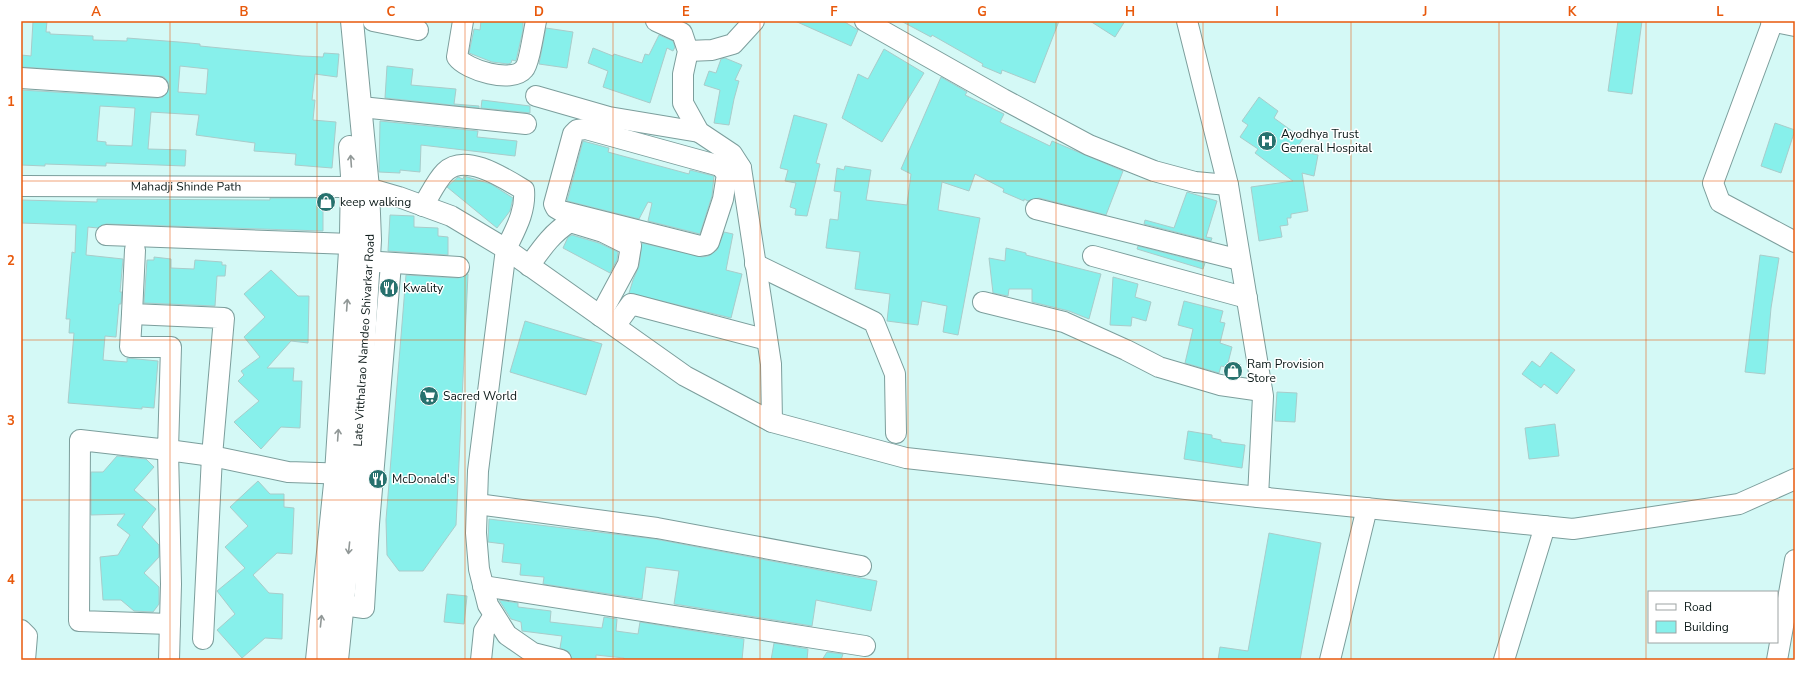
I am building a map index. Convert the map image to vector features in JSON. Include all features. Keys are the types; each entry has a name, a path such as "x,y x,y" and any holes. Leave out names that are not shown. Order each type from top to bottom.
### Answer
{"main road":[{"name":"Late Vitthalrao Namdeo Shivarkar Road","path":"317,660 346,474 370,240 360,187 342,21"},
{"name":"Late Vitthalrao Namdeo Shivarkar Road","path":"337,660 343,605 360,523 346,474 350,244 360,187 361,107 352,21"}],"street":[{"path":"374,21 418,30"},
{"path":"463,21 457,57 461,64 484,72 507,76 518,75 526,68 536,21"},
{"path":"656,21 682,33 688,51 683,74 683,103 699,132"},
{"path":"688,51 712,50 733,44 754,21"},
{"path":"865,21 1003,99 1089,145 1154,171 1195,182 1228,184"},
{"path":"1187,21 1228,184 1262,391 1258,497"},
{"path":"1795,26 1772,21 1713,183 1720,202 1795,242"},
{"path":"21,78 158,87"},
{"path":"536,96 609,117 699,132 732,154 741,168 771,364 772,422"},
{"path":"361,107 526,124"},
{"path":"720,166 727,174 723,199 710,242 706,245 700,246 561,211 556,208 554,204 573,134 577,130 586,129 720,166 741,168"},
{"path":"423,206 444,172 455,164 470,165 494,172 524,190 525,200 520,220 506,249 478,471 476,533 479,569 488,605 507,635 533,653 561,660"},
{"name":"Mahadji Shinde Path","path":"21,186 360,187 423,206 451,216 506,249 685,376 772,422 906,458 1258,497 1573,529 1739,504 1795,479"},
{"path":"1036,209 1240,260"},
{"path":"529,266 548,238 557,229 570,222 603,232 631,246 628,264 608,321"},
{"path":"106,236 350,244"},
{"path":"135,250 130,347 171,347 168,450 169,660"},
{"path":"1094,256 1247,298"},
{"path":"369,261 392,264 459,267"},
{"path":"360,523 392,264"},
{"path":"756,264 874,322 895,374 896,433"},
{"path":"983,302 1064,322 1126,350 1159,367 1220,385 1262,391"},
{"path":"608,321 631,304 767,340"},
{"path":"132,314 224,318 212,456 203,639"},
{"path":"170,624 79,621 80,440 212,456 288,472 346,474"},
{"path":"476,504 657,528 861,566"},
{"path":"1330,660 1367,508"},
{"path":"1504,660 1545,526"},
{"path":"1778,660 1795,560"},
{"path":"483,586 865,646"},
{"path":"481,660 484,631 494,615"},
{"path":"21,630 27,636 25,660"}],"building":[{"path":"33,21 47,21 46,32 50,32 50,34 93,36 93,40 127,41 127,38 200,44 200,46 302,56 323,57 324,53 339,54 337,77 315,74 312,100 315,100 313,120 336,122 332,168 295,165 296,154 254,151 255,143 196,135 199,115 151,112 148,149 186,150 185,166 106,163 106,166 45,164 45,166 21,165 21,90 157,98 163,97 169,88 168,82 164,77 159,76 21,67 21,55 31,56","holes":["180,66 208,69 206,94 178,92","100,106 135,108 132,146 106,145 106,142 97,141"]},
{"path":"481,21 523,21 523,30 516,61 512,60 511,63 508,64 492,62 469,53 474,29 480,30"},
{"path":"795,21 843,21 858,30 851,46"},
{"path":"901,21 1059,21 1035,83 1002,70 1001,74 982,66 983,64 932,35 931,37"},
{"path":"1090,21 1125,21 1115,37"},
{"path":"1618,21 1642,21 1632,94 1608,91"},
{"path":"546,28 573,32 567,68 539,64"},
{"path":"659,35 673,41 675,47 673,51 667,48 650,103 603,87 608,71 588,63 593,48 613,56 614,54 642,63 645,54 649,55"},
{"path":"884,49 924,73 882,142 842,118 858,74 868,79"},
{"path":"725,58 742,65 735,80 739,81 729,125 714,123 720,90 704,85 709,71 716,73 721,59"},
{"path":"387,66 413,69 411,85 456,89 454,104 479,106 479,108 385,98"},
{"path":"941,77 967,92 965,95 1004,114 1000,122 1050,146 1052,141 1123,171 1106,215 1039,198 1028,201 1024,199 1024,201 1003,192 1004,189 975,174 969,191 942,182 938,210 980,218 958,335 943,332 947,306 922,301 918,325 887,321 890,294 855,289 860,252 826,248 830,219 838,220 841,192 834,191 837,168 844,170 845,166 871,170 866,200 907,205 911,174 901,169"},
{"path":"1259,97 1278,111 1274,118 1303,139 1295,150 1318,155 1314,176 1302,173 1308,211 1291,214 1291,218 1287,218 1288,225 1280,226 1282,237 1259,241 1251,187 1293,181 1255,153 1258,149 1240,137 1248,125 1242,121"},
{"path":"482,100 530,106 530,113 481,108"},
{"path":"794,115 827,124 816,163 820,164 807,216 795,215 796,209 790,207 796,183 785,181 788,170 780,168"},
{"path":"380,121 478,131 477,137 517,141 515,156 421,145 420,172 400,170 400,173 379,172"},
{"path":"1775,123 1795,130 1781,173 1761,166"},
{"path":"583,141 609,148 608,152 689,174 690,170 714,176 712,196 700,234 648,221 652,203 648,202 639,219 567,201"},
{"path":"464,176 491,184 513,198 510,211 497,228 447,187 458,177 463,179"},
{"path":"1187,192 1217,201 1206,237 1212,238 1211,241 1144,224 1145,220 1174,228"},
{"path":"270,198 323,198 323,231 106,224 98,228 88,227 86,255 123,259 120,292 122,292 121,304 119,304 116,337 105,336 103,360 127,362 127,358 158,361 154,408 142,407 142,409 68,403 74,333 69,333 70,319 66,319 72,252 75,253 76,225 21,223 21,200 97,202 97,199 270,200"},
{"path":"390,215 414,216 414,227 438,228 438,236 448,237 448,255 388,251"},
{"path":"724,232 733,234 726,270 742,274 731,318 629,293 639,266 642,243 702,257 708,256 717,250"},
{"path":"572,235 599,243 618,252 617,260 610,273 563,248 568,237"},
{"path":"1138,246 1205,263 1203,269 1137,249"},
{"path":"1006,248 1026,253 1026,255 1101,274 1089,319 1069,311 1032,302 1032,289 1009,289 1008,296 993,293 989,258 1005,261"},
{"path":"1760,255 1779,258 1771,308 1765,374 1745,372"},
{"path":"154,257 171,259 171,268 194,269 195,260 222,262 222,265 226,265 225,276 217,276 215,306 144,303 147,260 154,260"},
{"path":"271,270 298,296 309,296 308,343 291,341 267,368 294,368 293,381 302,381 300,428 281,427 261,449 234,422 259,401 238,381 244,375 241,371 260,357 244,337 265,317 244,294"},
{"name":"Sacred World","path":"468,274 456,525 423,571 399,571 387,555 386,520 406,275 458,278"},
{"path":"1113,277 1138,284 1135,297 1151,302 1146,321 1132,317 1131,326 1110,325"},
{"path":"1184,301 1223,311 1220,322 1225,323 1220,343 1232,347 1227,367 1221,366 1219,373 1185,363 1193,329 1178,325"},
{"path":"525,321 602,344 586,395 510,372"},
{"path":"1551,352 1575,370 1557,394 1544,384 1541,388 1522,374 1532,361 1540,367"},
{"path":"1277,392 1297,393 1295,422 1275,421"},
{"path":"1555,424 1559,456 1529,459 1525,428"},
{"path":"1188,431 1212,435 1212,438 1221,440 1221,442 1245,445 1242,468 1184,459"},
{"path":"117,456 146,459 154,467 134,490 156,509 142,527 159,545 159,557 144,573 159,587 159,604 153,612 134,611 121,600 103,600 100,557 118,555 130,535 117,525 125,514 91,515 91,472 103,472"},
{"path":"258,481 270,494 284,494 284,507 294,508 292,554 277,553 253,575 269,593 283,594 282,639 265,638 242,658 217,630 235,614 217,591 245,568 225,547 248,526 230,507"},
{"path":"489,519 655,539 877,581 871,611 816,600 812,626 674,604 679,571 646,567 642,599 543,584 544,577 520,575 521,564 502,562 504,544 488,542"},
{"path":"1269,533 1321,543 1300,660 1218,660 1220,647 1248,651"},
{"path":"447,594 467,596 464,624 444,622"},
{"path":"499,600 518,603 518,607 551,611 550,622 602,628 604,617 617,619 616,631 638,634 640,622 744,639 742,660 624,660 624,658 596,655 596,660 572,660 569,652 560,648 562,636 522,631 521,622 511,619"},
{"path":"774,643 808,649 807,660 771,660"},
{"path":"827,652 843,654 841,660 822,660"}],"place":[{"name":"Ayodhya Trust General Hospital","path":"1267,141"},
{"name":"keep walking","path":"326,202"},
{"name":"Kwality","path":"389,288"},
{"name":"Ram Provision Store","path":"1233,371"},
{"name":"Sacred World","path":"429,396"},
{"name":"McDonald's","path":"378,479"}]}
